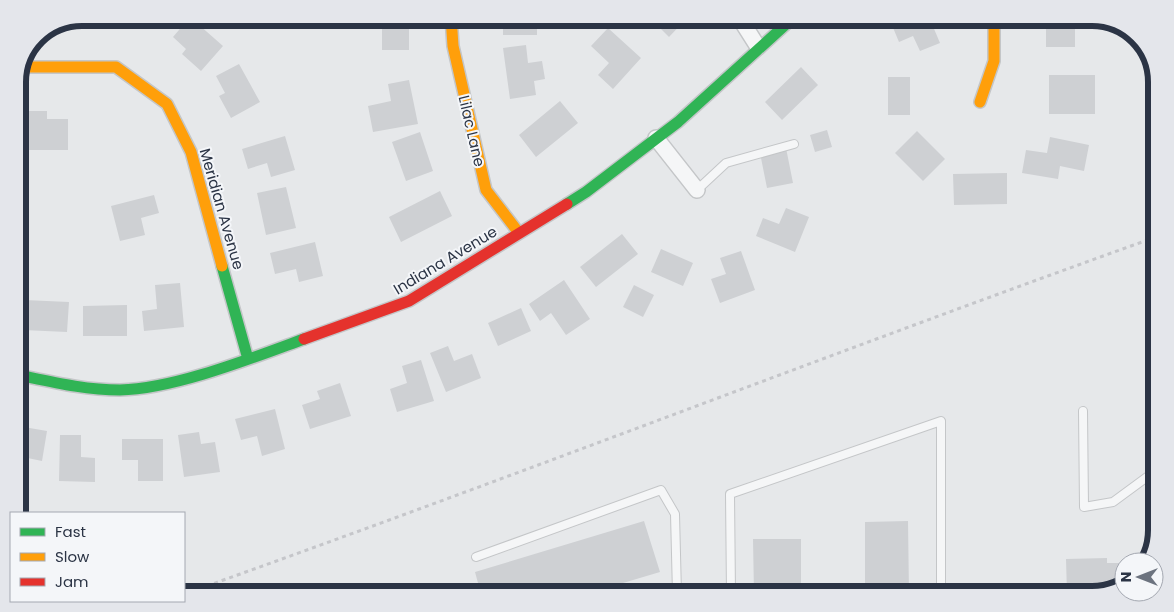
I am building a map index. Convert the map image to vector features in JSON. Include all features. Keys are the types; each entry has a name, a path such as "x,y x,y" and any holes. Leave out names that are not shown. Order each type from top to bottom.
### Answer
{"street":[{"name":"Lilac Lane","path":"452,26 453,46 486,190 519,233"},
{"path":"744,26 758,47"},
{"name":"Indiana Avenue","path":"26,377 76,387 121,390 165,384 248,360 409,302 586,192 678,122 758,47 784,26"},
{"path":"980,102 993,73 996,48 995,26"},
{"name":"Meridian Avenue","path":"29,67 116,68 167,104 191,152 248,360"},
{"path":"656,138 697,190"}],"lane":[{"path":"697,190 726,163 794,144"},
{"path":"1083,411 1084,507 1113,502 1148,477"},
{"path":"731,586 730,494 941,421 940,586"},
{"path":"476,557 661,490 675,514 676,586"}],"path":[{"path":"206,586 384,522 917,322 1148,240"}],"shaded area":[{"path":"298,26 345,26 313,28"}],"building":[{"path":"182,26 200,26 223,46 201,71 182,54 186,49 173,37"},
{"path":"382,26 409,26 409,50 382,50"},
{"path":"503,26 537,26 537,35 503,35"},
{"path":"658,26 679,26 669,37"},
{"path":"892,26 933,26 940,43 920,51 913,36 899,42"},
{"path":"1046,26 1075,26 1075,47 1046,47"},
{"path":"608,28 641,58 613,89 598,75 609,63 591,46"},
{"path":"526,45 528,63 542,61 545,79 534,81 536,95 510,99 503,48"},
{"path":"239,64 260,102 231,118 219,96 225,93 216,76"},
{"path":"801,67 818,85 782,120 765,102"},
{"path":"1049,75 1095,75 1095,114 1049,114"},
{"path":"888,77 910,77 910,115 888,115"},
{"path":"409,80 418,124 373,132 368,106 391,101 388,84"},
{"path":"560,101 578,123 536,157 519,135"},
{"path":"28,111 47,111 47,119 68,119 68,150 28,150"},
{"path":"827,130 832,147 815,152 810,135"},
{"path":"917,131 945,159 923,181 895,153"},
{"path":"420,132 433,171 406,181 392,142"},
{"path":"285,136 295,170 271,177 267,163 248,169 242,149"},
{"path":"1050,137 1089,145 1084,171 1060,166 1058,179 1022,173 1026,150 1047,153"},
{"path":"786,148 793,183 767,188 760,153"},
{"path":"1007,173 1007,204 954,205 953,174"},
{"path":"286,187 296,228 266,235 257,193"},
{"path":"440,191 452,216 401,242 389,217"},
{"path":"154,195 159,213 141,218 145,235 120,241 111,206"},
{"path":"786,208 809,217 795,252 756,236 763,218 779,224"},
{"path":"622,234 638,254 596,287 580,267"},
{"path":"315,242 323,276 299,282 296,269 275,274 270,253"},
{"path":"661,249 693,263 683,286 651,272"},
{"path":"741,251 755,290 720,303 711,279 726,274 720,258"},
{"path":"564,280 590,319 566,335 551,313 540,321 529,304"},
{"path":"180,283 184,327 144,331 142,311 157,309 155,285"},
{"path":"634,285 654,295 643,317 623,307"},
{"path":"26,300 69,302 67,332 26,330"},
{"path":"127,305 127,336 83,336 83,306"},
{"path":"521,308 531,331 498,346 488,323"},
{"path":"448,346 454,361 472,354 481,378 446,392 430,353"},
{"path":"421,360 434,401 397,412 390,389 407,383 402,366"},
{"path":"340,383 351,416 310,429 302,405 320,399 317,391"},
{"path":"275,409 285,449 262,456 257,436 241,440 235,419"},
{"path":"26,427 47,431 42,461 26,458"},
{"path":"199,432 201,444 215,442 220,472 184,477 178,435"},
{"path":"60,435 81,435 81,457 95,458 95,482 59,481"},
{"path":"122,439 163,439 163,481 138,481 138,460 122,460"},
{"path":"644,521 660,572 613,586 479,586 475,572"},
{"path":"908,521 909,586 865,586 865,522"},
{"path":"753,539 801,539 801,586 754,586"},
{"path":"1107,558 1107,563 1114,563 1114,581 1092,586 1067,586 1066,559"}],"traffic: fast":[{"path":"567,204 586,192 678,122 784,26"},
{"path":"222,266 248,359"},
{"path":"26,377 94,389 120,390 141,388 213,371 304,339"}],"traffic: slow":[{"path":"452,26 453,46 486,190 519,233"},
{"path":"980,102 994,61 994,26"},
{"path":"29,67 116,67 167,104 191,152 222,266"}],"traffic: jam":[{"path":"304,339 409,301 567,204"}]}
